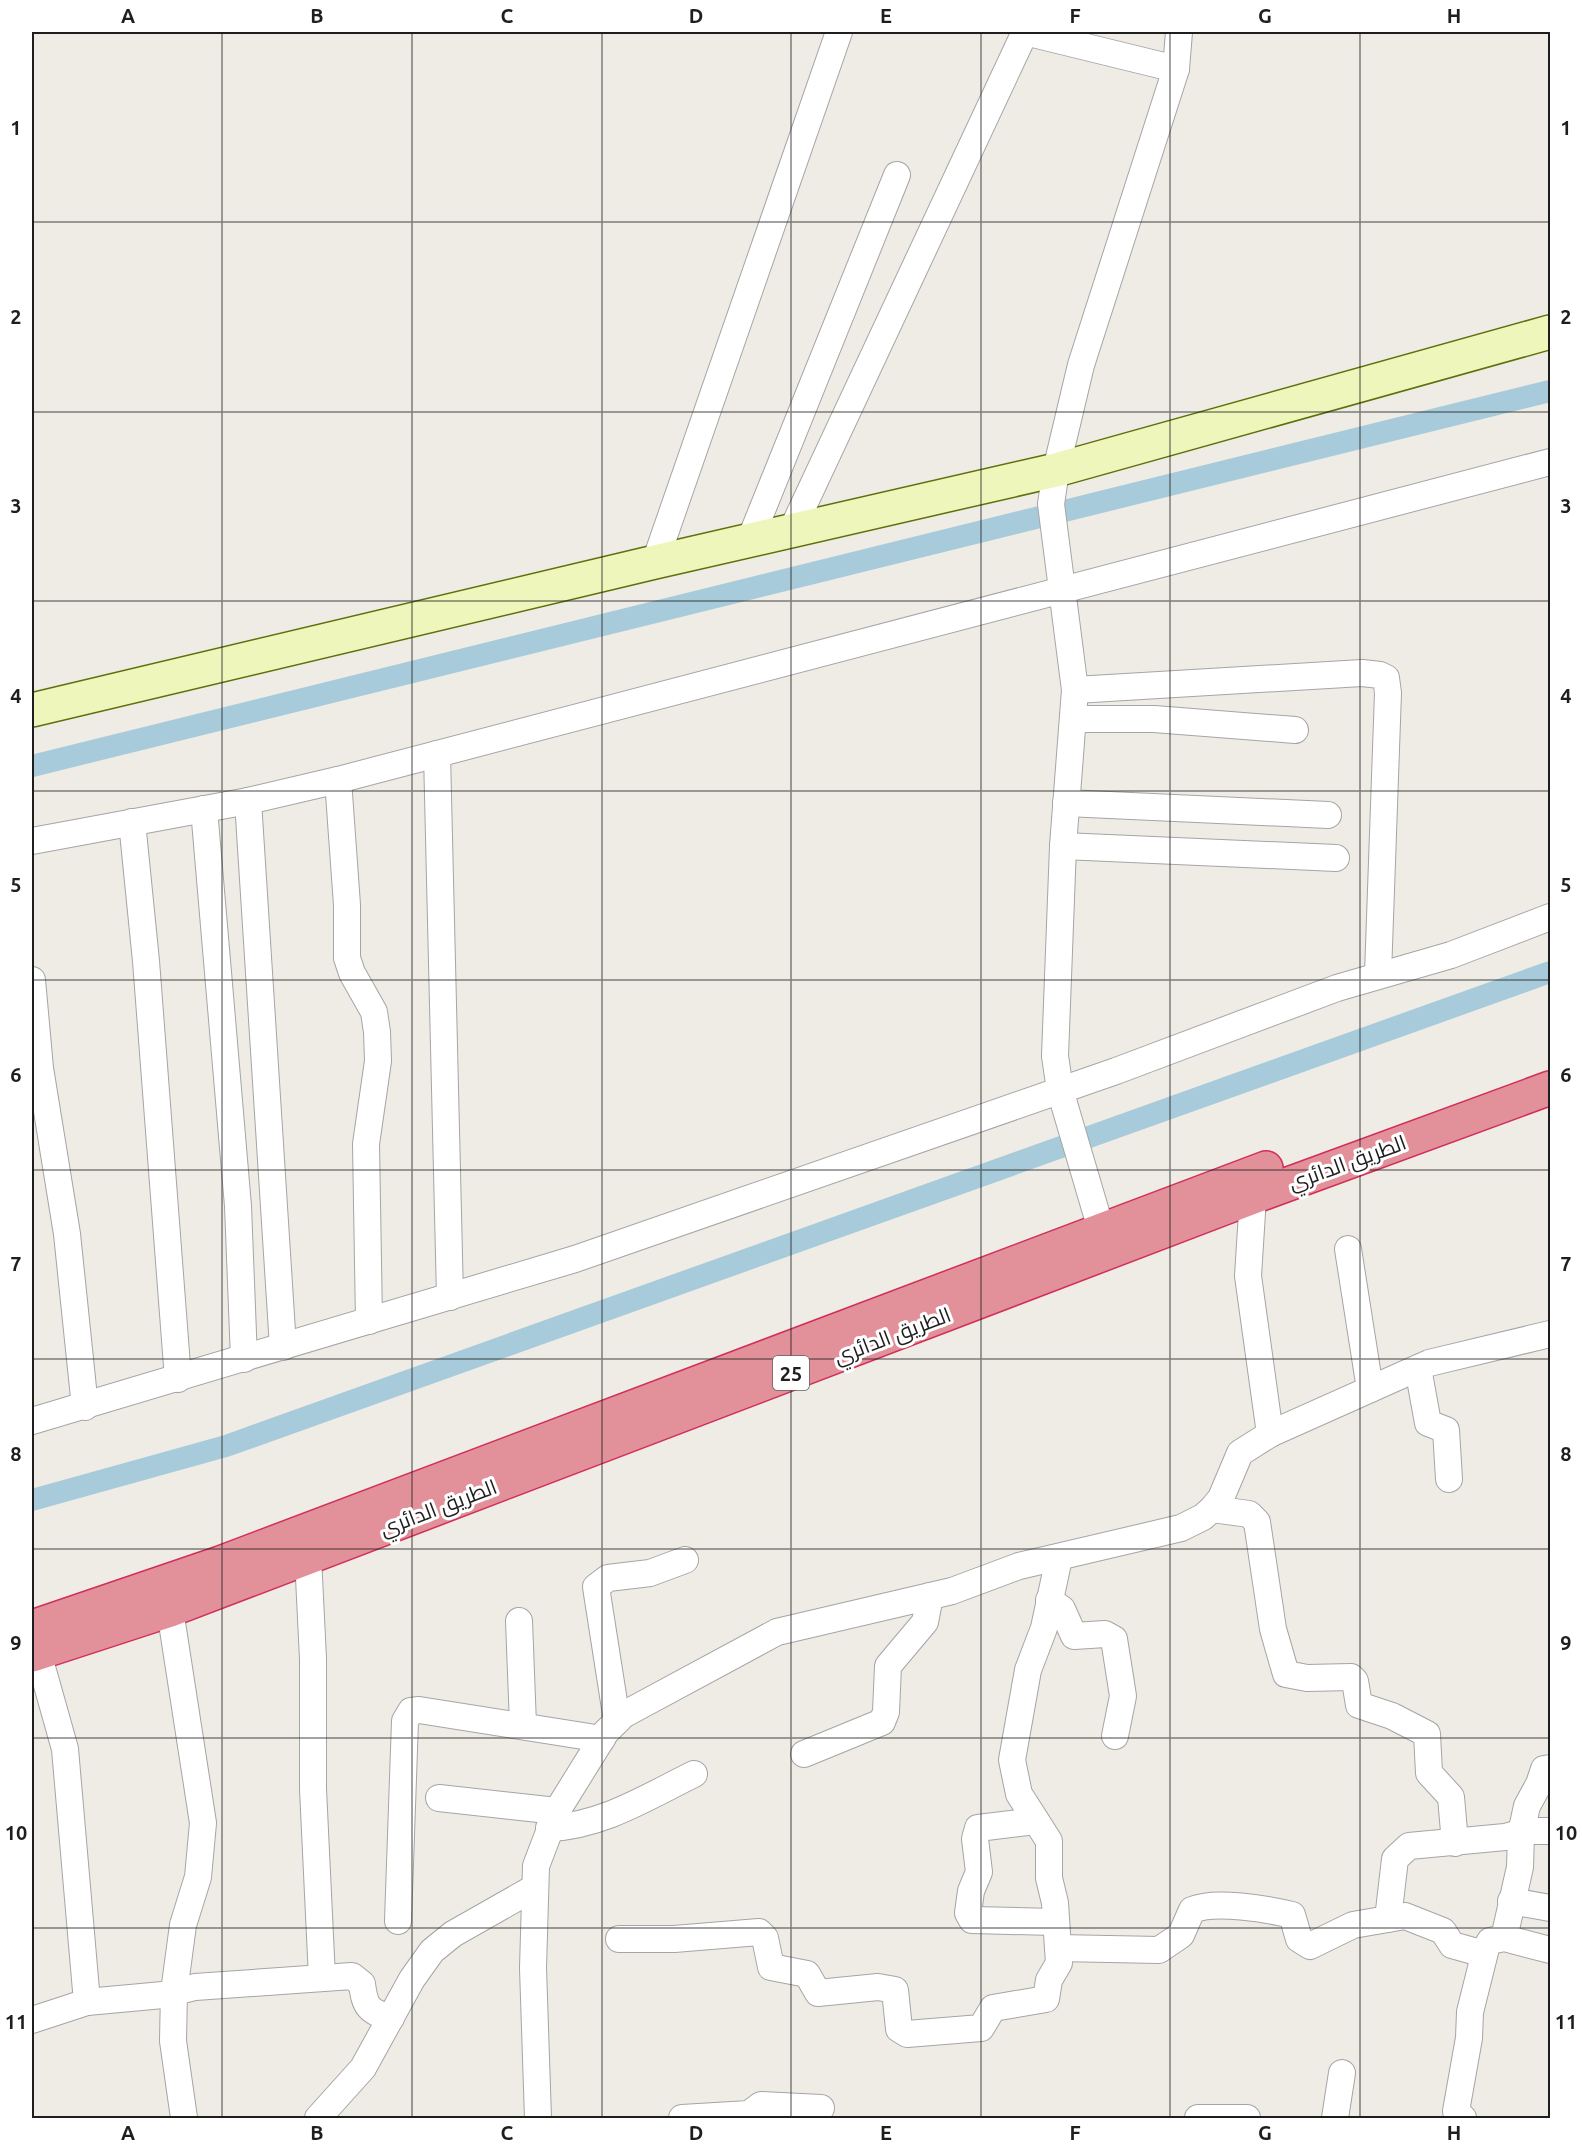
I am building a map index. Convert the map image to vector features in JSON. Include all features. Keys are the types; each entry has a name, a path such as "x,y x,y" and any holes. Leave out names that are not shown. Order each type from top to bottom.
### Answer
{"highway":[{"name":"الطريق الدائري","path":"34,1645 231,1559 1101,1229 1551,1066"},
{"name":"الطريق الدائري","path":"34,1645 170,1610 1253,1197 1551,1088"}],"street":[{"path":"655,562 839,32"},
{"path":"792,530 1028,32 1176,69"},
{"path":"1101,1229 1063,1102 1054,1056 1063,846 1075,690 1051,504 1056,470 1081,364 1176,69 1179,32"},
{"path":"750,540 897,175"},
{"path":"32,710 655,562 1056,470 1551,332"},
{"path":"32,841 248,801 338,780 1551,462"},
{"path":"1075,690 1362,673 1386,678 1388,693 1378,974"},
{"path":"1073,718 1154,719 1295,730"},
{"path":"437,754 450,1297"},
{"path":"338,780 347,905 347,958 352,973 374,1012 377,1032 378,1061 366,1144 369,1321"},
{"path":"248,801 284,1347"},
{"path":"1066,803 1328,815"},
{"path":"204,809 238,1206 244,1359"},
{"path":"132,822 146,961 178,1379"},
{"path":"1063,846 1336,858"},
{"path":"32,1422 575,1259 1063,1102 1378,974 1451,955 1551,917"},
{"path":"32,980 40,1068 68,1234 85,1407"},
{"path":"1253,1197 1248,1276 1270,1434"},
{"path":"1348,1249 1370,1389"},
{"path":"538,2118 534,2051 536,1866 553,1820 609,1730 640,1704 777,1632 930,1596 964,1587 1019,1566 1166,1533 1194,1522 1212,1509 1221,1498 1240,1453 1270,1434 1418,1368 1460,1354 1551,1334"},
{"path":"1418,1368 1428,1423 1446,1430 1449,1479"},
{"path":"1212,1509 1249,1514 1257,1522 1274,1629 1286,1674 1307,1678 1351,1677 1355,1681 1361,1707 1392,1716 1427,1734 1429,1773 1451,1797 1455,1843"},
{"path":"308,1557 313,1659 313,1789 322,1978"},
{"path":"620,1939 674,1939 759,1932 765,1938 771,1967 807,1974 818,1993 878,1987 895,1990 899,2030 907,2034 981,2028 993,2008 1043,2001 1048,1996 1049,1980 1058,1968 1054,1922 1055,1903 1049,1878 1049,1841 1019,1794 1012,1760 1028,1670 1044,1628 1059,1558"},
{"path":"609,1730 596,1587 608,1578 650,1573 685,1560"},
{"path":"804,1754 882,1722 886,1712 888,1666 925,1622 930,1596"},
{"path":"1049,1600 1062,1609 1074,1636 1105,1634 1114,1639 1123,1696 1116,1736"},
{"path":"170,1610 203,1823 198,1877 183,1925 174,1992 173,2041 184,2118"},
{"path":"519,1621 523,1725"},
{"path":"34,1645 65,1749 87,2002"},
{"path":"398,1921 407,1714 419,1710 523,1725 609,1730"},
{"path":"1504,1938 1520,1867 1521,1833 1530,1800 1544,1769 1551,1768"},
{"path":"439,1798 553,1820 571,1827 604,1818 694,1774"},
{"path":"1036,1821 978,1828 975,1839 979,1872 971,1891 968,1913 972,1920 1054,1922"},
{"path":"1388,1918 1395,1859 1401,1850 1409,1845 1455,1843 1551,1831"},
{"path":"318,2118 363,2068 421,1964 444,1940 534,1888"},
{"path":"1511,1900 1551,1908"},
{"path":"1058,1948 1159,1950 1181,1935 1192,1910 1206,1907 1259,1909 1292,1914 1299,1939 1310,1946 1353,1925 1388,1918 1412,1918 1443,1931 1452,1946 1484,1954"},
{"path":"1463,2118 1455,2109 1469,2038 1470,2012 1484,1954 1490,1941 1504,1938 1551,1950"},
{"path":"32,2020 87,2002 174,1992 195,1987 352,1976 362,1984 364,2002 379,2014 391,2018"},
{"path":"1335,2118 1342,2073"},
{"path":"683,2118 705,2115 745,2115 761,2105 821,2108"},
{"path":"1198,2118 1247,2118"}],"waterway":[{"path":"32,766 1550,391"},
{"path":"32,1500 226,1446 1550,972"}]}
